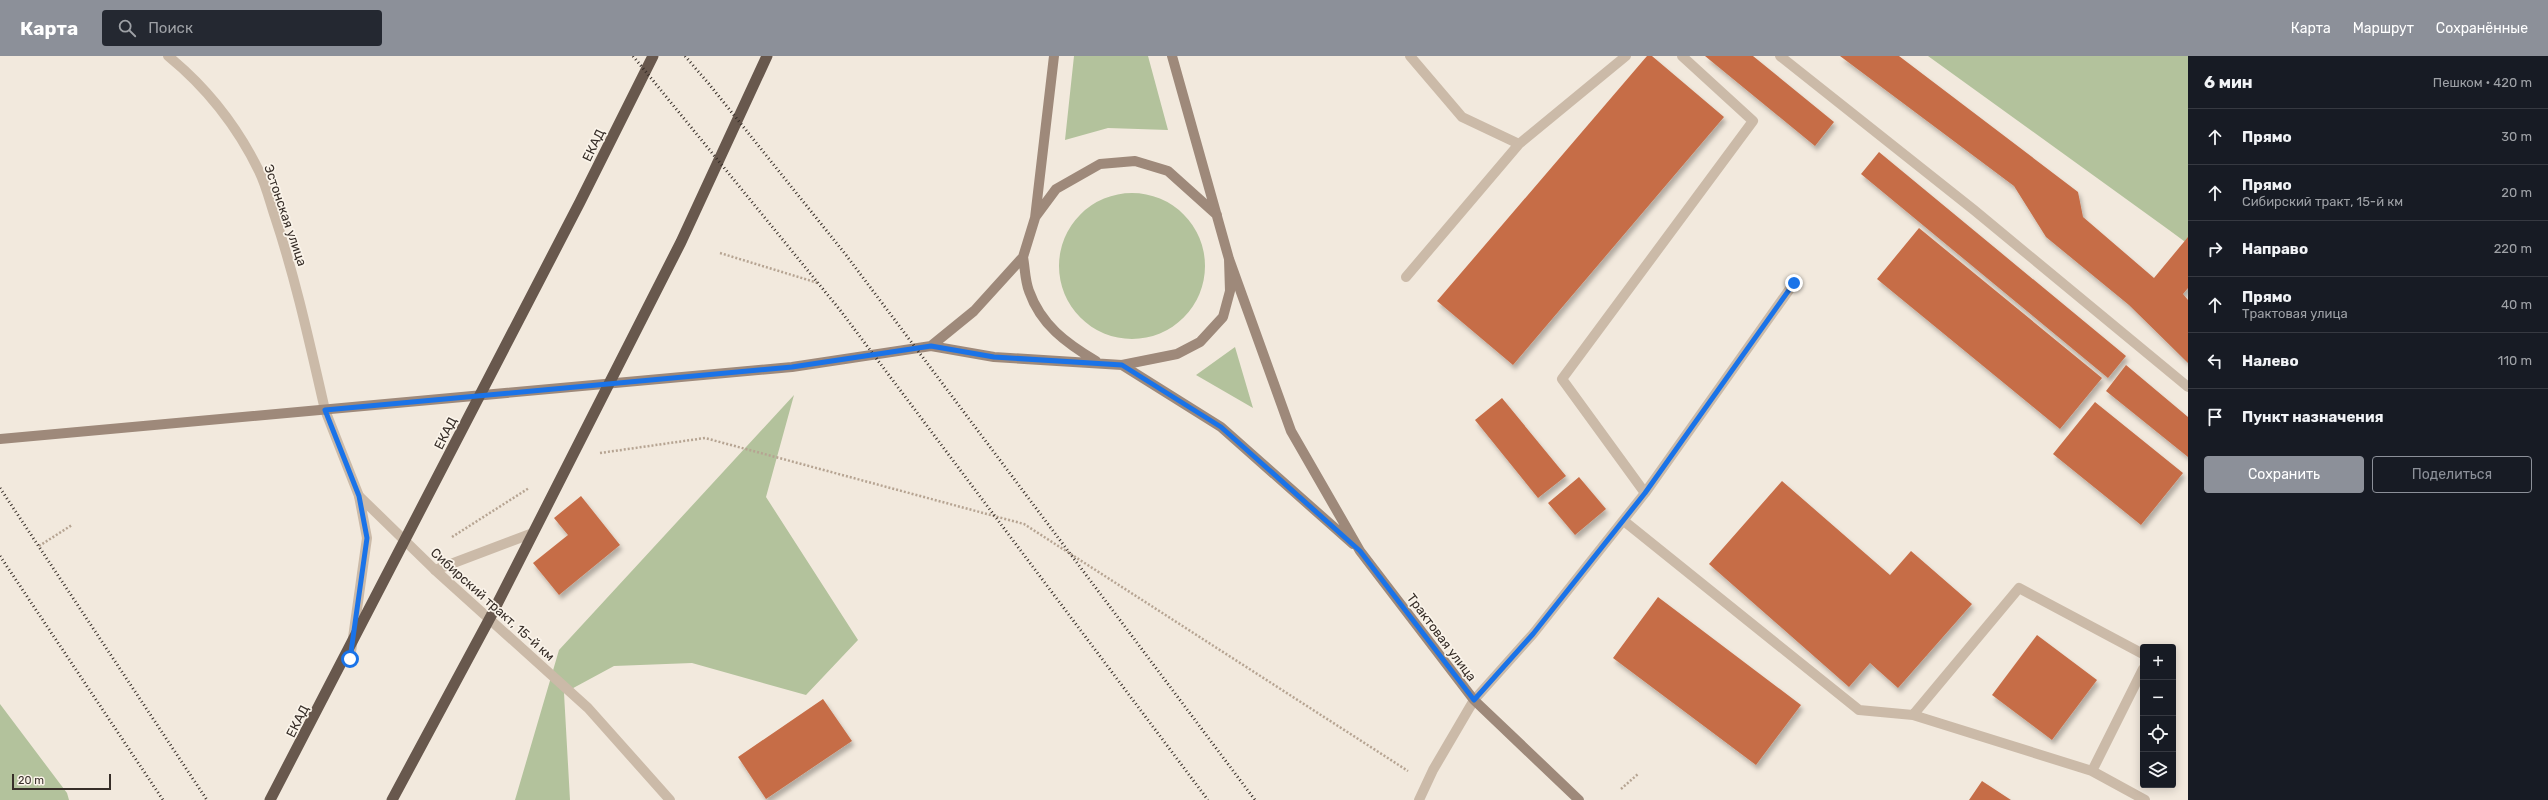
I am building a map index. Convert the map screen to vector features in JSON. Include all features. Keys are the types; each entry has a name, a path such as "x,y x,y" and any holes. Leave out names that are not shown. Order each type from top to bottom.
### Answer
{"highway":[{"name":"ЕКАД","path":"270,800 576,209 653,56"},
{"path":"392,800 491,616 682,242 767,56"}],"main road":[{"path":"931,346 974,311 1023,257 1035,218 1054,56"},
{"path":"1172,56 1229,259 1291,431 1360,551"},
{"path":"1035,218 1056,189 1100,164 1135,161 1168,171 1217,215"},
{"path":"1023,257 1029,291 1046,321 1066,343 1099,362"},
{"path":"0,439 792,367 931,346 994,357 1099,362 1122,365 1177,354 1200,342 1223,317 1230,291 1229,259"},
{"path":"1122,365 1221,427 1360,551"},
{"name":"Трактовая улица","path":"1360,551 1474,700 1579,800"}],"street":[{"name":"Эстонская улица","path":"168,56 191,75 215,102 236,130 260,172 291,264 325,410"},
{"path":"1410,56 1462,116 1519,144"},
{"path":"1406,277 1519,144 1626,56"},
{"path":"1645,493 1562,379 1753,121 1682,56"},
{"path":"1780,56 1980,215 2188,387"},
{"path":"1419,800 1474,700 1533,634 1645,493 1794,283"},
{"name":"Сибирский тракт, 15-й км","path":"325,410 359,496 435,570 588,708 670,800"},
{"path":"350,659 367,538 359,496"},
{"path":"1624,520 1859,710 1913,715 2092,771 2145,800"},
{"path":"435,570 533,533"},
{"path":"1913,715 2019,588 2140,652"},
{"path":"2092,771 2140,675"}],"path":[{"path":"720,253 818,283"},
{"path":"596,454 706,438 1024,524 1427,783"},
{"path":"422,557 534,485"},
{"path":"39,546 72,525"},
{"path":"1620,790 1638,774"}],"green space":[{"path":"1074,56 1148,56 1168,130 1108,128 1065,140"},
{"path":"1928,56 2188,56 2188,244 2169,230"},
{"path":"1125,193 1139,193 1153,196 1173,205 1184,214 1193,225 1202,245 1205,266 1202,287 1193,307 1184,318 1173,327 1153,336 1139,339 1125,339 1111,336 1091,327 1080,318 1071,307 1062,287 1059,273 1059,259 1062,245 1071,225 1080,214 1091,205 1111,196"},
{"path":"1235,347 1253,408 1196,375"},
{"path":"794,395 766,497 858,640 806,695 692,663 614,666 564,693 570,800 515,800 559,650"},
{"path":"0,704 67,793 69,800 0,800"}],"building":[{"path":"1647,56 1652,56 1724,117 1513,365 1437,301"},
{"path":"1705,56 1753,56 1834,122 1815,146"},
{"path":"1840,56 1899,56 2078,192 2083,217 2154,278 2188,237 2188,288 2183,294 2188,300 2188,363 2129,305 2046,237 2014,186"},
{"path":"1879,152 2126,356 2108,378 1861,174"},
{"path":"1919,228 2102,378 2060,429 1877,279"},
{"path":"2126,365 2188,417 2188,457 2106,391"},
{"path":"1502,398 1566,476 1538,498 1475,420"},
{"path":"2095,402 2183,473 2141,525 2053,454"},
{"path":"1579,477 1606,509 1575,535 1548,503"},
{"path":"1782,481 1890,575 1911,551 1972,604 1898,688 1870,663 1849,687 1709,564"},
{"path":"581,496 620,545 559,595 533,563 568,535 554,518"},
{"path":"1658,597 1801,705 1756,765 1613,658"},
{"path":"2037,635 2097,680 2052,740 1992,695"},
{"path":"823,699 852,741 766,799 738,757"},
{"path":"1982,781 2011,800 1969,800"}],"railway":[{"path":"633,56 840,310 1208,800"},
{"path":"685,56 846,255 1255,800"},
{"path":"0,488 207,800"},
{"path":"0,556 163,800"}],"route":[{"path":"350,659 367,538 359,496 325,410 792,367 931,346 994,357 1099,362 1122,365 1221,427 1360,551 1474,700 1533,634 1645,493 1794,283"}]}
